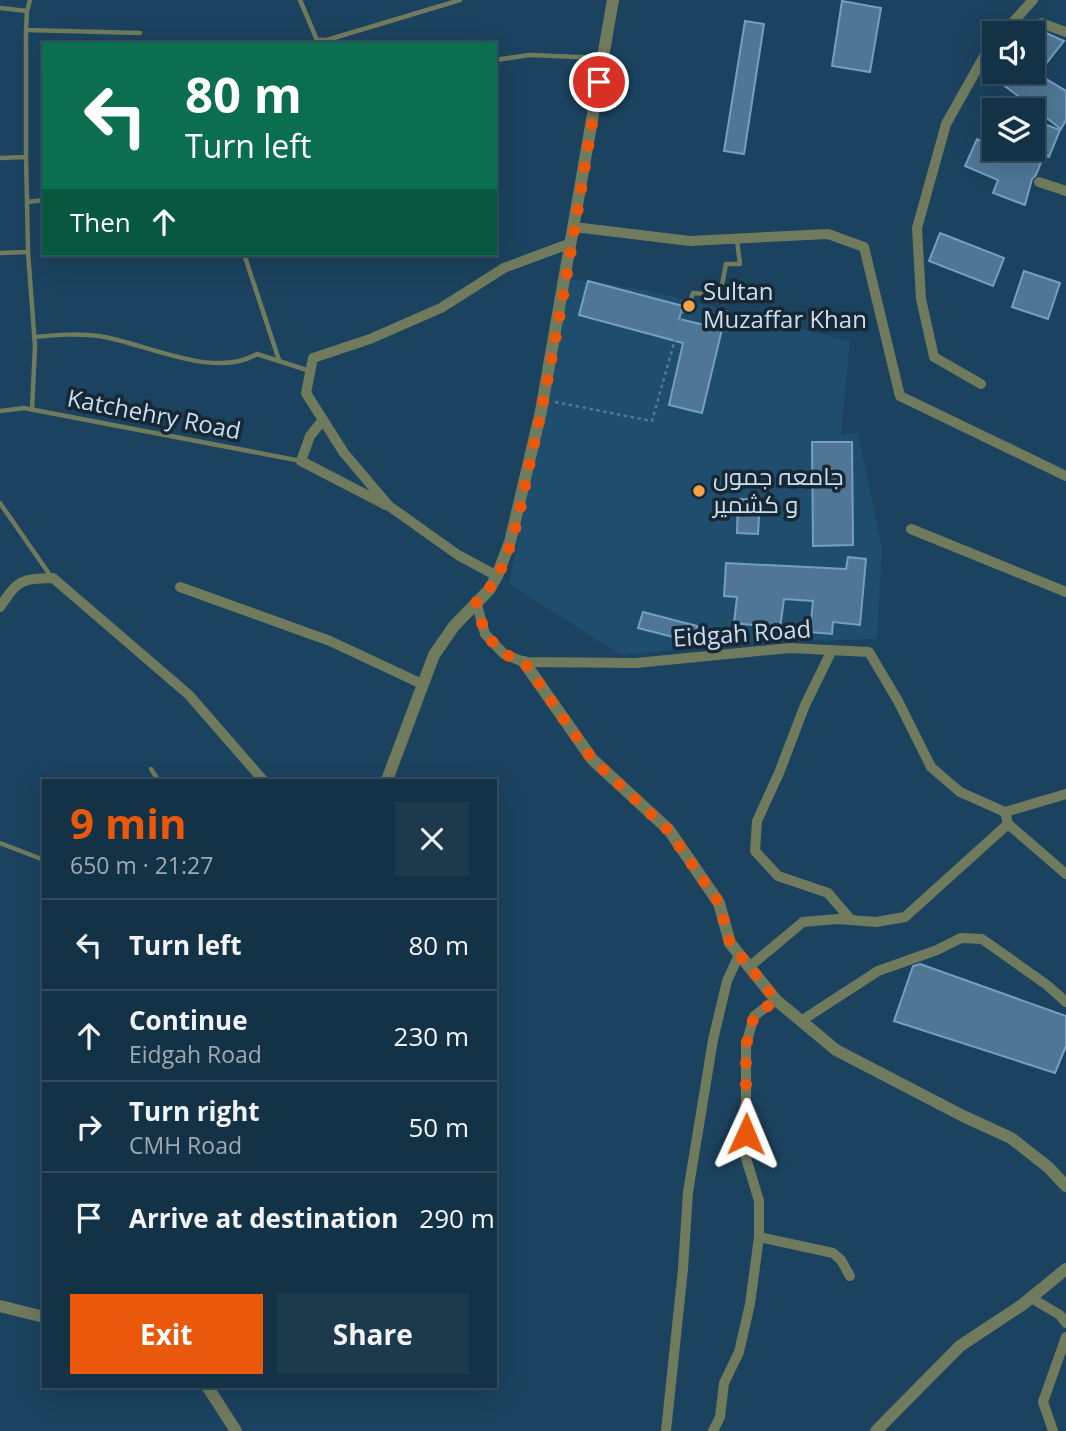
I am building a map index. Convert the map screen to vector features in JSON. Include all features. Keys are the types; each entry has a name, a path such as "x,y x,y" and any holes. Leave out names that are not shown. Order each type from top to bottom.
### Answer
{"street":[{"path":"387,779 434,655 454,626 489,590 510,542 543,400 613,0"},
{"path":"1014,21 1033,0"},
{"path":"1045,24 1066,32"},
{"path":"981,384 934,357 921,299 917,228 946,124 982,63"},
{"path":"1040,182 1066,191"},
{"path":"574,227 690,241 828,234 864,247 900,396 1066,476"},
{"path":"389,506 344,453 306,393 313,358 370,339 441,308 504,268 571,243"},
{"path":"323,420 310,436 301,461 389,506 458,555 497,576"},
{"path":"911,529 1066,592"},
{"path":"0,607 15,584 26,579 53,579 189,695 262,779"},
{"path":"180,587 330,641 422,684"},
{"path":"476,601 485,634 504,654 524,662 592,759 668,830 719,903 730,943 776,1000 836,1050 1011,1138 1065,1182"},
{"name":"Eidgah Road","path":"524,662 636,663 790,648 869,652 898,701 931,767 960,792 1004,812"},
{"path":"832,650 805,705 757,821 755,851 778,876 828,893 851,920"},
{"path":"1066,794 1004,812 1008,824 1066,874"},
{"path":"749,967 803,922 876,922 905,917 1008,824"},
{"path":"801,1021 878,971 937,950 961,938 982,939 1047,985 1066,1002"},
{"path":"666,1431 688,1192 713,1040 727,981 739,955"},
{"path":"713,1431 720,1417 724,1383 739,1352 750,1304 759,1237 759,1201 746,1158 746,1045 754,1016 776,1000"},
{"path":"759,1237 833,1253 841,1259 850,1276"},
{"path":"876,1431 960,1346 1066,1269"},
{"path":"1031,1297 1060,1315 1066,1323"},
{"path":"0,1306 42,1316"},
{"path":"1053,1431 1044,1402 1066,1337"},
{"path":"208,1388 236,1431"}],"lane":[{"path":"30,0 26,30 26,157 28,252 34,337 32,410"},
{"path":"300,0 317,40 328,42 460,0"},
{"path":"0,8 27,11"},
{"path":"26,30 139,33"},
{"path":"497,60 530,55 603,58"},
{"path":"0,158 26,157"},
{"path":"27,202 42,200"},
{"path":"690,305 693,293 720,295 726,264 740,264 737,239"},
{"path":"0,253 28,252"},
{"path":"245,256 280,361"},
{"path":"34,337 99,336 207,363 234,363 257,354 310,372"},
{"name":"Katchehry Road","path":"0,411 32,410 301,461"},
{"path":"0,503 53,579"},
{"path":"151,769 157,779"},
{"path":"0,843 42,859"}],"path":[{"path":"543,400 652,421 684,305 690,305"}],"shaded area":[{"name":"جامعہ جموں و کشمیر","path":"571,279 646,290 850,341 841,434 858,433 882,548 877,639 749,643 621,655 509,584"}],"building":[{"path":"842,1 881,8 870,72 832,66"},
{"path":"745,21 764,24 744,154 724,151"},
{"path":"1045,33 1064,41 1045,65"},
{"path":"1045,78 1066,91 1066,120 1061,129 1045,117 1045,98 1021,98 1002,84 1045,84"},
{"path":"1045,124 1060,130 1049,157 1045,155"},
{"path":"977,139 982,142 982,161 1042,161 1032,179 1025,205 993,193 998,180 965,166"},
{"path":"940,233 1004,258 993,286 929,261"},
{"path":"1024,271 1060,283 1048,319 1012,307"},
{"path":"588,281 683,306 679,319 722,329 702,413 669,405 683,343 579,315"},
{"path":"812,442 852,442 853,545 813,546"},
{"path":"738,499 760,500 758,534 737,533"},
{"path":"848,557 866,559 860,625 833,622 832,634 810,632 813,601 784,599 780,628 734,623 737,597 724,596 726,563 846,569"},
{"path":"643,612 697,626 693,642 638,628"},
{"path":"920,964 1066,1016 1066,1046 1055,1073 894,1021 913,966"}],"place":[{"name":"Sultan Muzaffar Khan","path":"689,306"},
{"name":"جامعہ جموں و کشمیر","path":"699,491"}],"route":[{"path":"599,82 541,411 522,498 497,576 489,590 476,601 485,634 504,654 524,662 592,759 668,830 719,903 730,943 776,1000 754,1016 746,1045 746,1134"}]}
